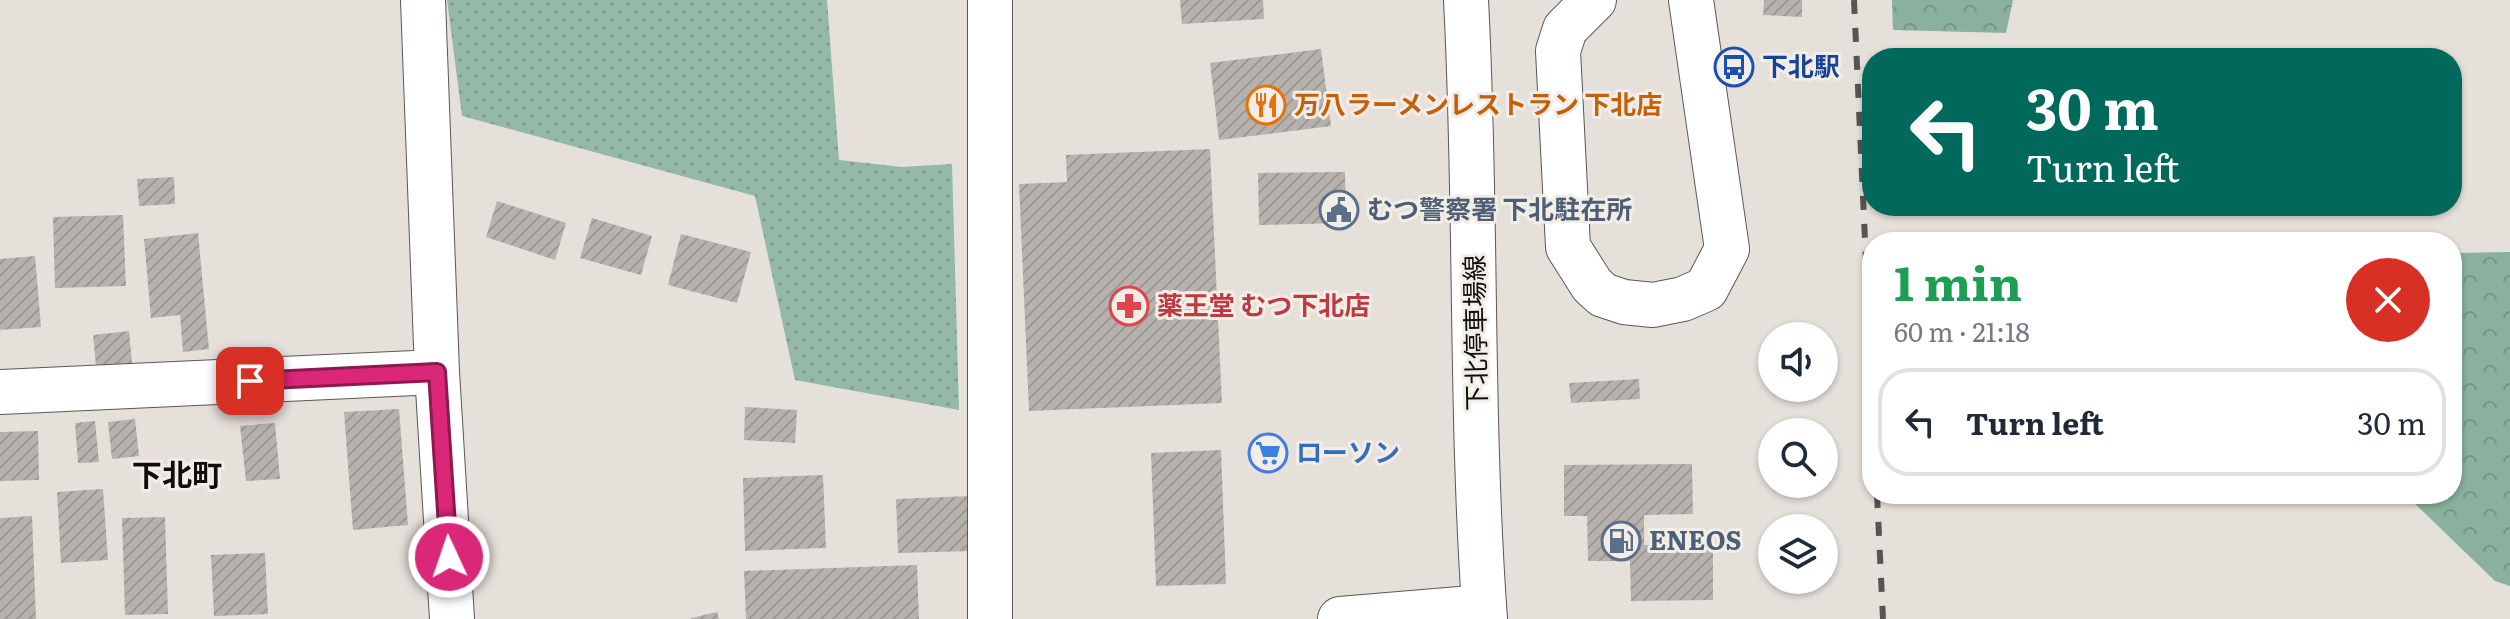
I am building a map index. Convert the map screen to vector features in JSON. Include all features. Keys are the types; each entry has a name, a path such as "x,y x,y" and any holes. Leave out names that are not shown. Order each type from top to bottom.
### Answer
{"street":[{"path":"423,0 437,372 452,619"},
{"path":"990,0 990,619"},
{"name":"下北停車場線","path":"1466,0 1474,137 1477,429 1485,613"},
{"path":"1594,0 1565,29 1558,51 1568,247 1592,285 1603,295 1624,302 1653,305 1706,289 1727,249 1691,0"},
{"path":"0,392 437,372"},
{"path":"1340,619 1485,613"}],"green space":[{"path":"447,0 827,0 839,160 902,167 952,164 959,410 795,380 755,196 462,116"},
{"path":"1892,0 2013,0 2006,33 1893,30"},
{"path":"2510,252 2510,586 2495,581 2415,504 2462,504 2462,253"}],"building":[{"path":"1180,0 1263,0 1264,19 1182,24"},
{"path":"1764,0 1802,0 1802,17 1763,15"},
{"path":"1321,49 1331,126 1219,140 1210,63"},
{"path":"1210,149 1222,403 1029,411 1019,184 1067,182 1066,155"},
{"path":"1345,172 1346,223 1259,225 1258,173"},
{"path":"174,177 175,204 139,206 137,179"},
{"path":"497,201 566,223 555,260 486,237"},
{"path":"123,215 126,286 55,288 53,217"},
{"path":"592,218 652,236 641,275 580,258"},
{"path":"198,233 209,349 183,352 180,315 151,318 144,239"},
{"path":"681,234 751,252 737,303 668,285"},
{"path":"35,256 41,327 0,330 0,259"},
{"path":"129,331 133,373 97,376 93,335"},
{"path":"1639,379 1640,399 1571,403 1569,383"},
{"path":"745,407 797,410 795,443 744,440"},
{"path":"399,409 408,525 353,530 344,412"},
{"path":"135,419 139,456 112,459 108,422"},
{"path":"95,421 99,462 78,463 75,423"},
{"path":"275,423 280,479 246,481 240,426"},
{"path":"38,431 39,480 0,481 0,432"},
{"path":"1221,450 1226,584 1156,586 1151,453"},
{"path":"1692,464 1693,514 1644,515 1644,545 1713,544 1713,600 1631,601 1630,561 1588,561 1587,516 1564,516 1564,465"},
{"path":"823,475 826,548 745,551 743,478"},
{"path":"103,489 108,560 61,563 57,492"},
{"path":"970,496 972,551 898,553 896,499"},
{"path":"32,516 36,619 0,619 0,518"},
{"path":"165,517 168,614 125,615 122,518"},
{"path":"265,553 268,614 214,616 211,555"},
{"path":"917,565 919,619 746,619 744,571"},
{"path":"717,612 719,619 691,619 691,618"}],"railway":[{"path":"1854,0 1862,175"},
{"path":"1864,216 1865,232"},
{"path":"1877,504 1883,619"}],"place":[{"name":"下北駅","path":"1734,67"},
{"name":"万八ラーメンレストラン 下北店","path":"1266,105"},
{"name":"むつ警察署 下北駐在所","path":"1339,210"},
{"name":"薬王堂 むつ下北店","path":"1129,306"},
{"name":"ローソン","path":"1268,453"},
{"name":"ENEOS","path":"1621,541"}],"district":[{"name":"下北町","path":"177,476"}],"route":[{"path":"250,381 437,372 449,557"}]}
